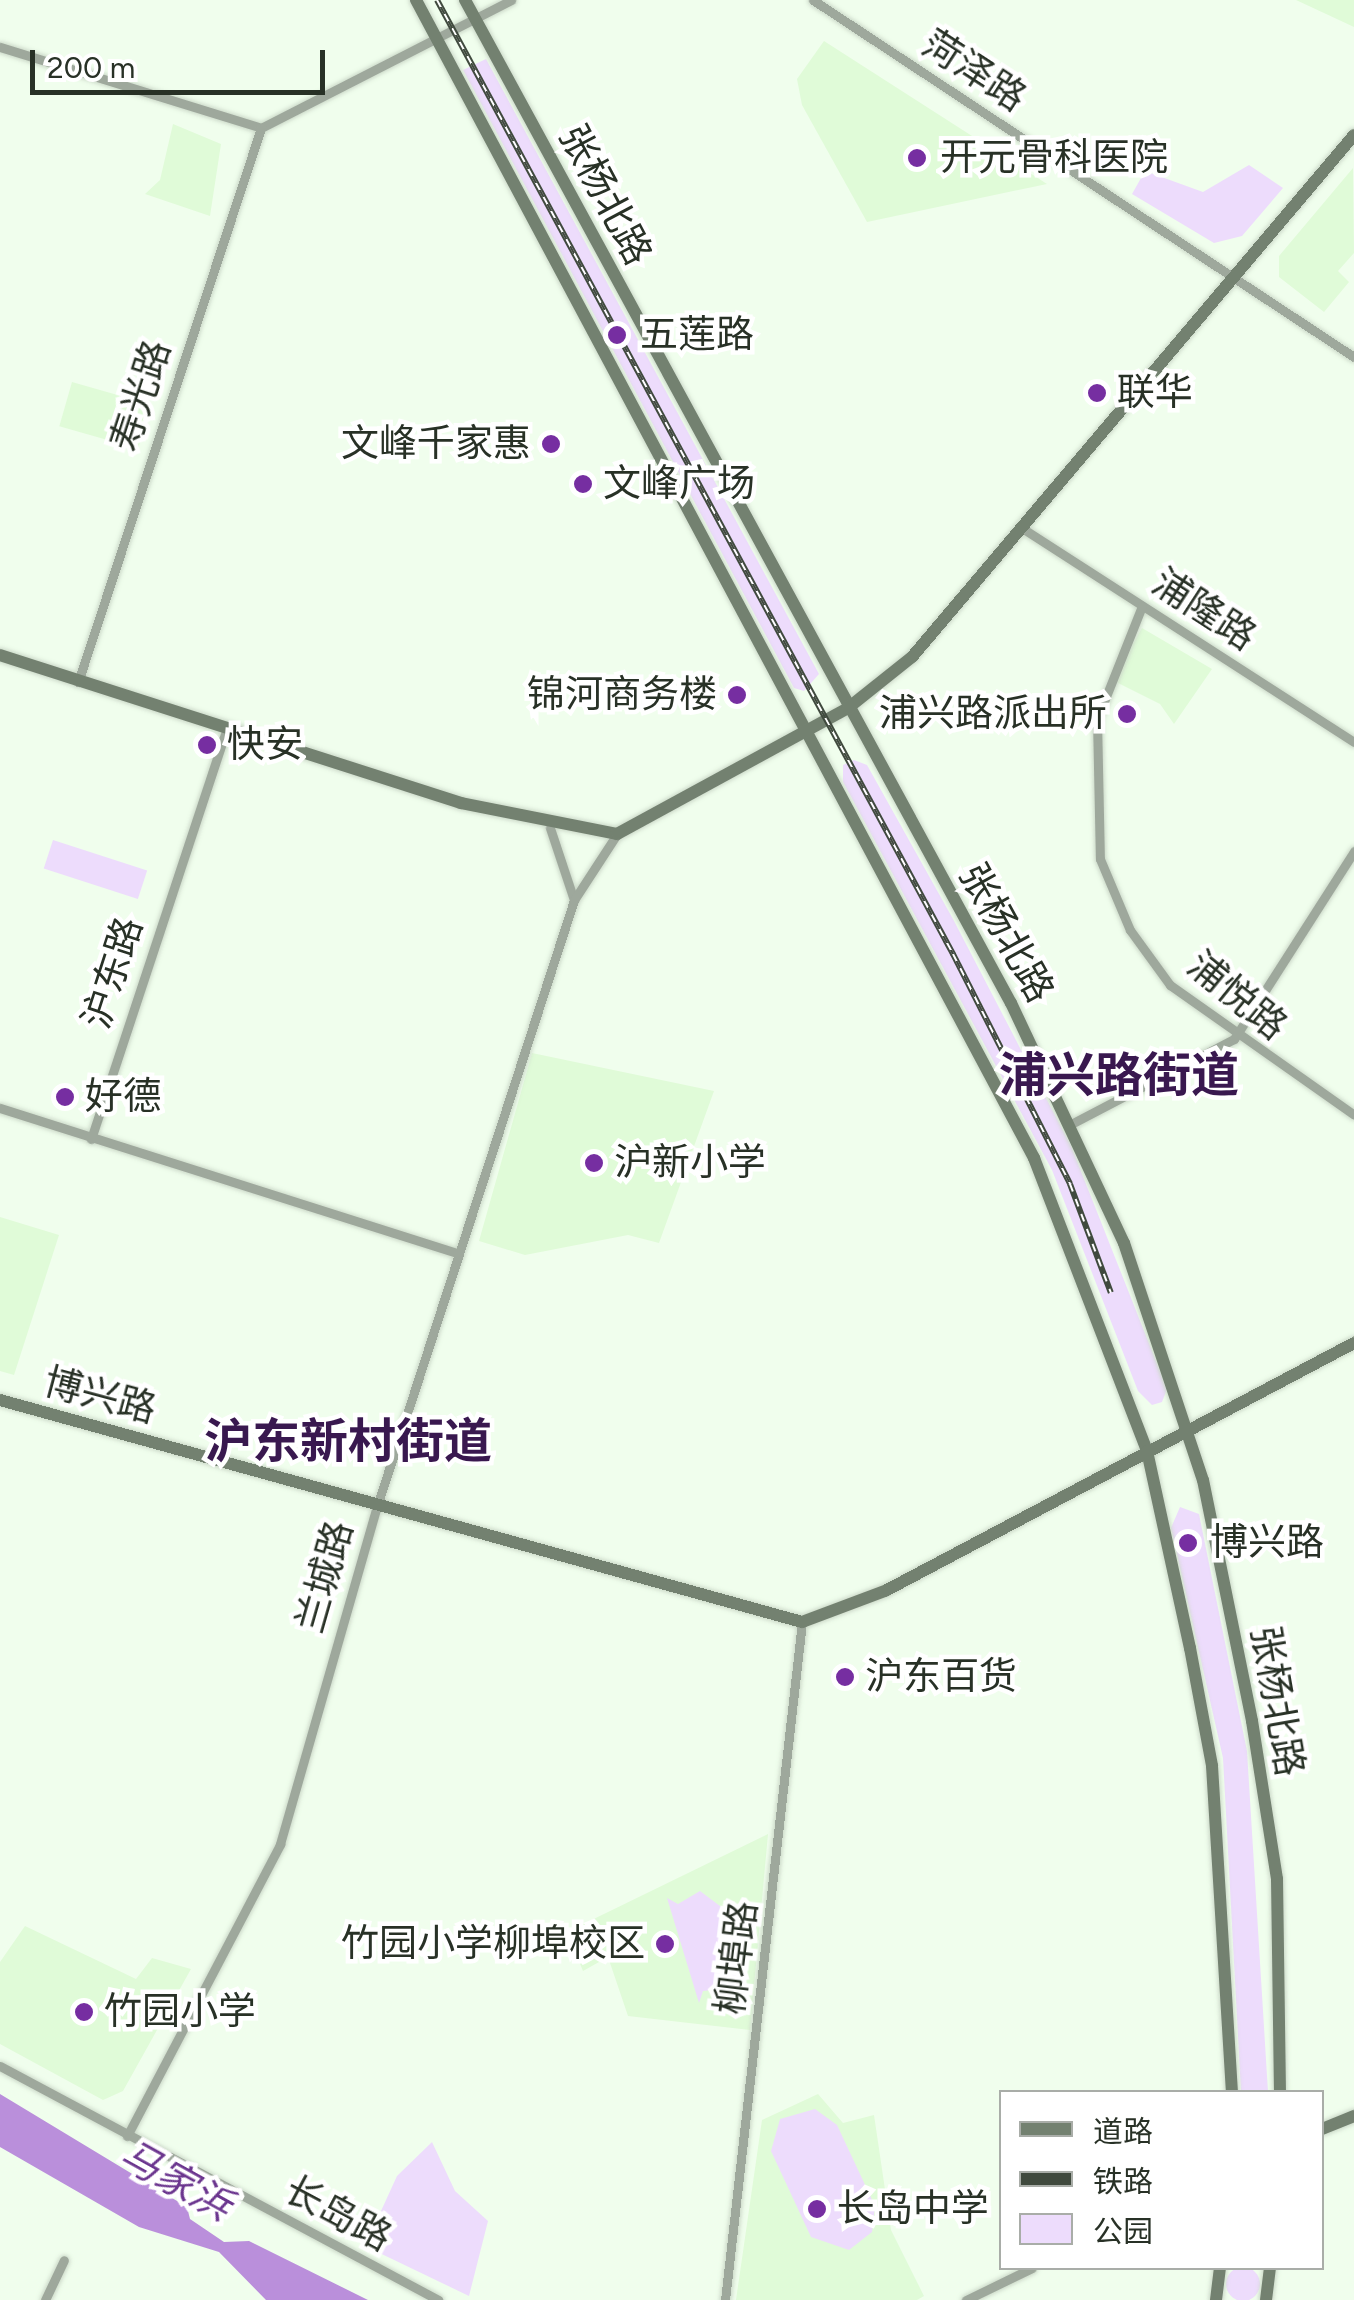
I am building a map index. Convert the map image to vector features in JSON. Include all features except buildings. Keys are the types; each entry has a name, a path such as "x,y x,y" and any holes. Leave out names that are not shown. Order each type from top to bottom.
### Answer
{"main road":[{"name":"张杨北路","path":"416,0 1034,1158 1147,1450 1212,1766 1232,2090"},
{"name":"张杨北路","path":"465,0 1074,1123 1188,1429 1276,1879 1280,2090"},
{"path":"0,655 225,735 550,828 617,834 848,708 912,658 1354,135"},
{"path":"802,1622 886,1591 1354,1343"},
{"name":"博兴路","path":"0,1400 802,1622"},
{"path":"1324,2128 1354,2116"},
{"path":"1216,2300 1220,2270"},
{"path":"1266,2300 1270,2270"}],"street":[{"path":"0,47 260,128 438,42 511,0"},
{"name":"菏泽路","path":"813,0 1354,357"},
{"name":"寿光路","path":"78,682 260,128"},
{"name":"浦隆路","path":"1022,528 1354,742"},
{"name":"浦悦路","path":"1142,606 1097,719 1100,859 1130,930 1170,985 1234,1039 1354,1116"},
{"name":"沪东路","path":"91,1139 225,735"},
{"path":"550,828 574,900"},
{"name":"兰城路","path":"127,2136 280,1844 378,1503 456,1253 574,900 617,834"},
{"path":"1074,1123 1234,1039 1354,851"},
{"path":"0,1108 456,1253"},
{"name":"柳埠路","path":"724,2300 802,1622"},
{"name":"长岛路","path":"0,2066 438,2300"},
{"path":"45,2300 64,2260"},
{"path":"966,2300 1028,2270"}],"shaded area":[{"path":"1296,0 1354,0 1354,27"},
{"name":"开元骨科医院","path":"824,41 1047,184 867,222 802,105 797,79"},
{"path":"173,124 221,144 210,216 145,194 160,180"},
{"path":"1353,168 1354,253 1338,271 1349,282 1324,312 1279,277 1279,256"},
{"path":"72,382 151,405 138,449 59,426"},
{"path":"1142,628 1212,669 1174,724 1160,704 1112,680"},
{"name":"沪新小学","path":"532,1053 714,1091 659,1243 628,1235 525,1255 479,1241"},
{"path":"0,1217 59,1235 14,1375 0,1371"},
{"name":"竹园小学柳埠校区","path":"768,1834 750,2030 628,2016 608,1957 583,1971 567,1932"},
{"name":"竹园小学","path":"25,1926 136,1979 152,1958 191,1969 123,2091 103,2100 0,2044 0,1962"},
{"path":"0,2094 187,2207 190,2219 224,2242 249,2241 368,2300 266,2300 219,2252 139,2227 0,2147"},
{"name":"长岛中学","path":"818,2094 843,2123 874,2115 891,2230 924,2296 917,2300 736,2300 762,2120"}],"green space":[{"path":"486,59 819,674 804,691 794,688 463,70"},
{"path":"1249,165 1283,188 1242,236 1214,243 1132,194 1145,171 1203,192"},
{"path":"854,760 867,765 953,919 1071,1146 1167,1389 1162,1402 1152,1405 1138,1391 1052,1170 843,782 843,765"},
{"path":"53,840 147,871 138,899 44,869"},
{"path":"1180,1507 1199,1514 1247,1751 1268,2090 1241,2090 1223,1758 1171,1528"},
{"path":"700,1891 724,1909 741,1969 730,1988 703,1991 699,2003 667,1898 678,1904"},
{"path":"815,2109 837,2125 875,2206 872,2232 849,2250 811,2237 771,2151 780,2119"},
{"path":"432,2142 455,2191 488,2221 469,2296 365,2246 397,2176"},
{"path":"1234,2270 1252,2270 1259,2278 1259,2290 1249,2300 1237,2300 1227,2290 1227,2278"}],"railway":[{"path":"437,0 953,954 1070,1184 1111,1293"}],"place":[{"name":"开元骨科医院","path":"917,158"},
{"name":"五莲路","path":"617,335"},
{"name":"联华","path":"1097,393"},
{"name":"文峰千家惠","path":"551,444"},
{"name":"文峰广场","path":"583,484"},
{"name":"锦河商务楼","path":"737,695"},
{"name":"浦兴路派出所","path":"1127,714"},
{"name":"快安","path":"207,745"},
{"name":"好德","path":"65,1097"},
{"name":"沪新小学","path":"594,1163"},
{"name":"博兴路","path":"1188,1543"},
{"name":"沪东百货","path":"845,1677"},
{"name":"竹园小学柳埠校区","path":"665,1944"},
{"name":"竹园小学","path":"84,2012"},
{"name":"长岛中学","path":"817,2209"}],"district":[{"name":"浦兴路街道","path":"1119,1076"},
{"name":"沪东新村街道","path":"348,1442"}],"water label":[{"name":"马家浜","path":"176,2180"}]}
